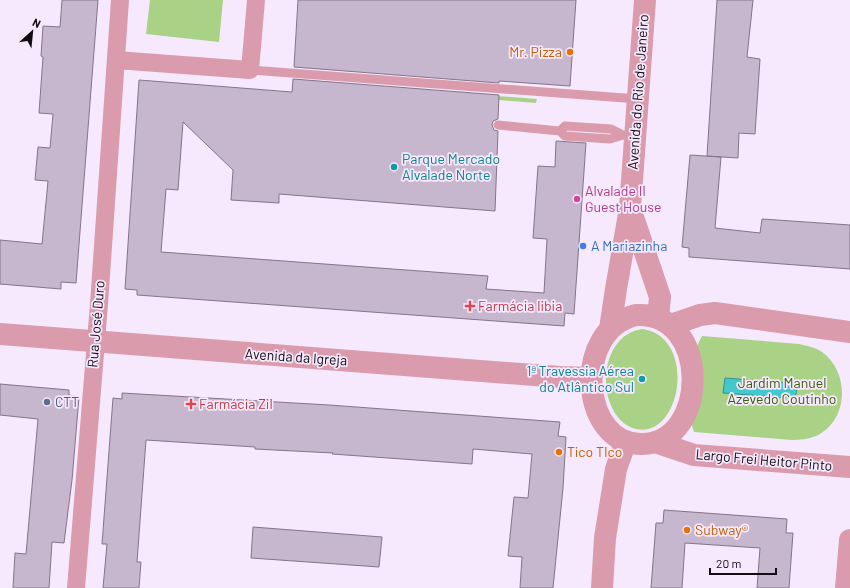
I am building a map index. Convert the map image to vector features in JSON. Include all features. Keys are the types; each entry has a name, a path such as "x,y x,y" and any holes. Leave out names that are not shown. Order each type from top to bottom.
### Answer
{"street":[{"name":"Rua José Duro","path":"76,588 120,0"},
{"path":"116,60 250,70 256,0"},
{"name":"Avenida do Rio de Janeiro","path":"610,329 630,208 629,136 638,99 645,0"},
{"name":"Avenida do Rio de Janeiro","path":"630,208 660,297 664,321"},
{"name":"Largo Frei Heitor Pinto","path":"850,332 715,312 664,321 644,315 629,317 610,329 598,348 593,362 591,378 592,394 600,416 613,433 626,441 640,444 655,442 694,455 850,467"},
{"path":"655,442 668,435 678,424 686,411 692,389 693,373 687,350 680,336 664,321"},
{"name":"Avenida da Igreja","path":"0,334 520,374 591,378"},
{"path":"602,588 605,538 616,469 626,441"},
{"path":"846,588 850,540"}],"lane":[{"path":"250,70 638,99"},
{"path":"498,125 560,130 565,126 604,128 629,136"}],"green space":[{"path":"150,0 223,0 219,42 146,34"},
{"path":"443,92 537,99 536,103 499,100"},
{"path":"643,329 661,337 672,351 677,370 677,389 671,408 661,422 647,429 630,427 621,421 610,403 606,383 608,362 617,344 624,337"},
{"name":"Jardim Manuel Azevedo Coutinho","path":"702,336 799,344 819,350 831,361 838,371 841,383 842,396 840,408 835,419 827,429 816,436 801,440 694,432 691,423 697,346"}],"water":[{"path":"725,378 790,383 797,391 795,395 789,398 723,393"}],"building":[{"path":"62,0 98,0 76,283 61,282 61,289 0,284 0,240 42,244 48,181 35,180 38,147 50,148 53,114 39,113 43,57 41,56 43,26 60,27"},
{"path":"298,0 576,0 570,86 499,81 499,83 294,67"},
{"path":"717,0 753,0 747,57 760,59 755,134 739,133 738,158 707,156"},
{"path":"293,79 499,95 498,119 493,121 492,125 494,130 498,131 495,211 279,194 279,203 231,200 233,170 183,122 178,190 166,189 161,252 488,276 486,289 544,293 547,239 533,238 538,166 555,167 556,141 586,143 574,314 565,313 564,326 137,295 137,290 125,289 139,80 292,92"},
{"path":"690,155 721,157 715,228 760,233 762,219 850,225 850,269 689,257 689,248 682,247"},
{"path":"0,384 69,390 69,395 79,397 72,480 64,543 52,542 49,588 13,588 15,553 26,554 38,419 0,415"},
{"path":"122,393 329,405 560,422 558,436 566,437 563,488 553,588 520,588 522,557 508,556 514,497 528,498 532,454 473,449 472,464 146,440 137,562 141,562 139,588 103,588 107,544 102,544 113,398 122,399"},
{"path":"664,510 787,519 786,533 793,533 789,588 757,588 760,548 685,543 682,588 651,588 656,523 663,523"},
{"path":"253,527 382,537 379,567 251,558"}],"place":[{"name":"Mr. Pizza","path":"570,52"},
{"name":"Parque Mercado Alvalade Norte","path":"394,167"},
{"name":"Alvalade II Guest House","path":"577,199"},
{"name":"A Mariazinha","path":"583,246"},
{"name":"Farmácia libia","path":"470,306"},
{"name":"1ª Travessia Aérea do Atlântico Sul","path":"642,379"},
{"name":"CTT","path":"47,402"},
{"name":"Farmácia Zil","path":"191,404"},
{"name":"Tico TIco","path":"559,452"},
{"name":"Subway®","path":"687,530"}]}
